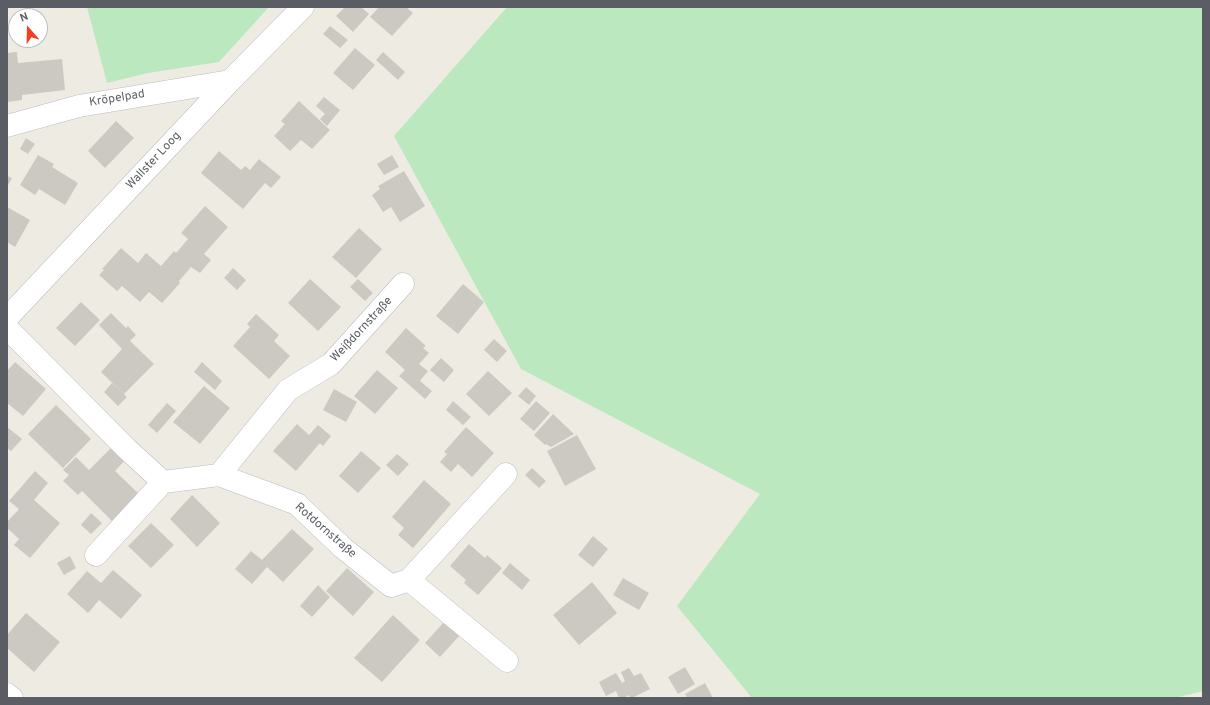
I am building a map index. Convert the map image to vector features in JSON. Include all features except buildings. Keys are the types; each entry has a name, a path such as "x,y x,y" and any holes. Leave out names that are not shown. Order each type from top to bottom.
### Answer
{"street":[{"name":"Wallster Loog","path":"7,318 230,81 303,7"},
{"name":"Kröpelpad","path":"7,126 79,106 230,81"},
{"name":"Weißdornstraße","path":"219,475 288,390 331,364 403,284"},
{"path":"7,328 127,449 163,482 96,555"},
{"path":"506,474 409,580 506,661"},
{"name":"Rotdornstraße","path":"163,482 219,475 297,504 343,548 391,586 409,580"},
{"path":"7,694 12,698"}],"green space":[{"path":"87,7 269,7 219,62 148,73 107,83"},
{"path":"507,7 1203,7 1203,691 1175,698 752,698 677,606 760,494 521,369 394,136"}]}
